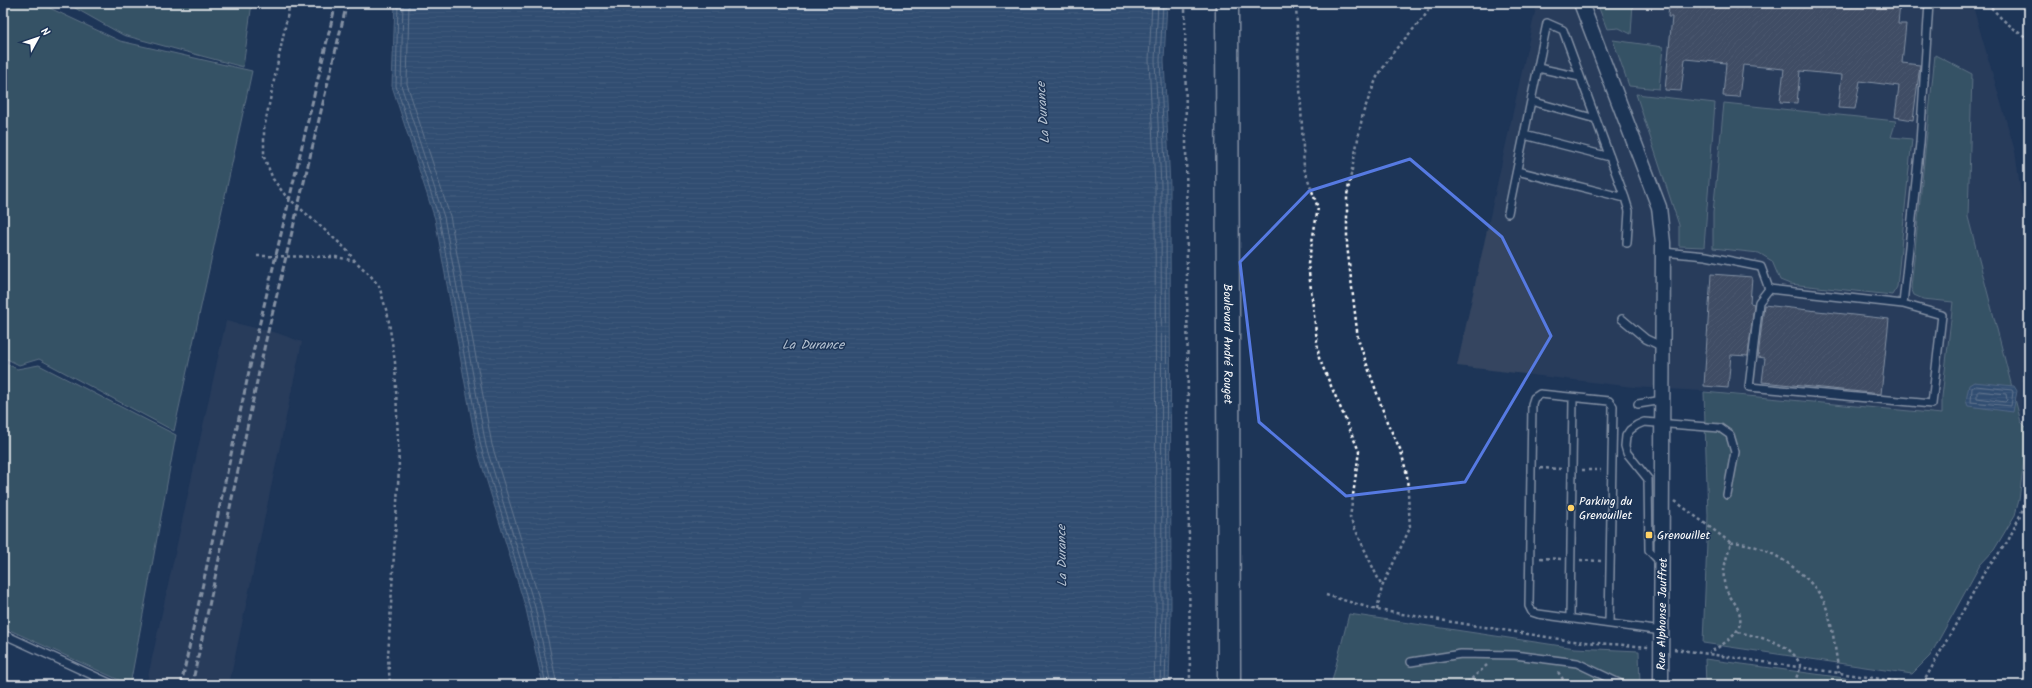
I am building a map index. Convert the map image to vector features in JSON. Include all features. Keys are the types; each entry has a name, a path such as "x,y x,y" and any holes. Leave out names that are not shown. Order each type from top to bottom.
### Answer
{"main road":[{"name":"Boulevard André Rouget","path":"1227,3 1229,685"}],"street":[{"name":"Rue Alphonse Jauffret","path":"1581,3 1659,207 1663,252 1663,565 1661,685"}],"lane":[{"path":"1903,304 1920,143 1929,3"},
{"path":"1508,213 1547,23 1564,30 1630,211 1627,243"},
{"path":"1538,68 1580,77"},
{"path":"1531,101 1596,118"},
{"path":"1524,135 1610,157"},
{"path":"1517,171 1625,198"},
{"path":"1663,252 1706,256 1761,267 1769,289"},
{"path":"1769,289 1903,304 1942,314 1932,404 1749,386 1759,302 1769,289"},
{"path":"1622,319 1646,339 1663,347"},
{"path":"1609,623 1613,436 1612,403 1609,401 1540,394 1534,398 1532,404 1529,558 1529,606 1532,612 1538,614 1662,630"},
{"path":"1570,618 1573,398"},
{"path":"1638,404 1663,400"},
{"path":"1663,565 1649,550 1648,479 1627,454 1625,446 1626,436 1637,425 1644,422 1720,428 1730,435 1735,452 1727,495"},
{"path":"1613,436 1626,436"},
{"path":"3,634 114,685"},
{"path":"1411,662 1461,654 1515,655 1576,663 1623,685"}],"path":[{"path":"290,3 264,129 264,157 273,179 285,195 345,248 355,261 379,286 388,316 395,362 399,468 388,657 390,685"},
{"path":"1185,3 1190,685"},
{"path":"1279,3 1296,6 1304,168 1318,208 1308,264 1319,358 1359,451 1350,518 1382,587"},
{"path":"1377,610 1382,587 1410,528 1407,474 1401,451 1387,422 1358,339 1347,246 1347,195 1363,112 1377,77 1395,50 1424,17 1433,3"},
{"path":"1987,3 2002,19 2029,41"},
{"path":"2029,102 2029,118"},
{"path":"257,256 336,257 355,261"},
{"path":"1326,595 1377,610 1572,641 1662,647 1922,685 1984,573 2008,541 2023,509 2029,474"},
{"path":"1663,495 1681,504 1731,543 1742,542 1773,554 1797,569 1824,602 1831,626 1839,673"},
{"path":"1708,654 1738,632 1742,621 1738,608 1725,588 1726,559 1731,543"},
{"path":"1738,632 1762,638 1785,648 1793,653 1801,667"},
{"path":"1793,685 1801,667"},
{"path":"1802,685 1810,682 1832,681 1843,685"}],"highlighted area":[{"path":"1410,159 1502,237 1551,336 1465,482 1346,496 1259,422 1240,262 1309,191"}],"shaded area":[{"path":"1537,3 1972,3 2015,151 2027,236 2021,422 1703,391 1633,387 1457,366"},
{"path":"226,321 277,333 302,342 229,685 149,685 147,681"}],"green space":[{"path":"3,3 39,3 120,41 252,71 174,431 39,359 19,365 3,357"},
{"path":"66,3 252,3 243,67 123,35"},
{"path":"1597,3 1633,3 1631,34 1619,28 1607,29"},
{"path":"1613,40 1663,47 1659,89 1629,86"},
{"path":"1935,55 1972,74 1968,217 2021,422 2029,430 2029,443 2024,459 2019,500 2015,515 1994,550 1980,565 1930,656 1912,674 1703,643 1708,516 1704,392 1942,414 1942,397 1953,302 1923,299 1914,295 1911,288"},
{"path":"1636,94 1715,103 1704,247 1679,246 1679,225"},
{"path":"1724,103 1896,121 1891,137 1912,139 1897,287 1892,295 1790,284 1780,280 1772,261 1759,253 1713,248 1713,213"},
{"path":"3,362 17,369 39,365 176,435 130,685 3,627"},
{"path":"1349,614 1575,648 1639,651 1640,685 1331,685"},
{"path":"1705,659 1896,685 1706,685"}],"water":[{"name":"La Durance","path":"395,3 1167,3 1164,60 1170,186 1171,615 1169,685 543,685 526,609 477,449 435,219 392,86"},
{"path":"1974,382 2014,386 2017,391 2013,412 1968,406 1966,401 1969,385"}],"building":[{"path":"1669,3 1758,5 1758,3 1900,3 1898,24 1906,24 1902,63 1920,65 1913,120 1895,117 1899,86 1860,81 1855,109 1838,108 1842,75 1800,71 1797,103 1780,102 1784,69 1743,65 1739,97 1723,96 1726,63 1685,59 1681,91 1665,90 1672,17 1668,17"},
{"path":"1711,274 1752,277 1750,303 1754,304 1748,356 1731,355 1728,388 1704,386"},
{"path":"1764,305 1889,319 1881,394 1762,382 1765,358 1758,357"}],"railway":[{"path":"181,685 256,339 336,3"},
{"path":"192,685 265,344 347,3"}],"place":[{"name":"Parking du Grenouillet","path":"1571,508"},
{"name":"Grenouillet","path":"1649,535"}]}
